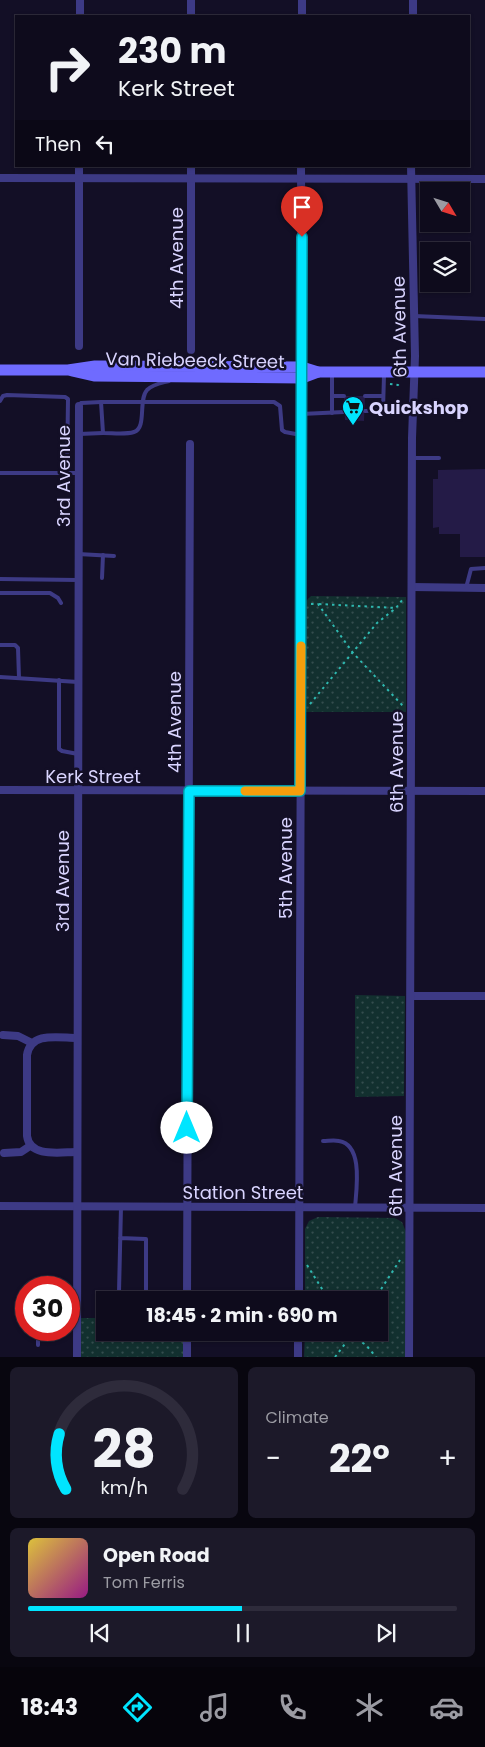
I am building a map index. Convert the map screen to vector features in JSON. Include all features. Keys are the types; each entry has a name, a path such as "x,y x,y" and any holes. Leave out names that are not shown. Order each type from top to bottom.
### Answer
{"main road":[{"name":"Van Riebeeck Street","path":"0,370 71,370 95,366 302,372 485,372"},
{"name":"Van Riebeeck Street","path":"71,370 78,374 94,376 183,378 302,372"}],"street":[{"path":"80,0 80,15"},
{"path":"191,0 191,15"},
{"path":"302,0 302,15"},
{"path":"413,0 413,15"},
{"path":"79,167 79,346"},
{"name":"4th Avenue","path":"190,167 190,350"},
{"name":"5th Avenue","path":"299,1291 301,167"},
{"name":"6th Avenue","path":"409,1357 412,996 412,458 415,371 411,167"},
{"path":"0,178 485,179"},
{"name":"3rd Avenue","path":"78,1276 79,406"},
{"name":"4th Avenue","path":"187,1291 190,444"},
{"path":"412,587 485,588"},
{"name":"Kerk Street","path":"0,790 485,792"},
{"path":"412,996 485,996"},
{"path":"3,1035 18,1036 32,1043"},
{"path":"77,1038 40,1038 32,1043 27,1055 26,1136 30,1146 41,1152 77,1152"},
{"path":"4,1153 21,1152 30,1146"},
{"name":"Station Street","path":"0,1206 485,1208"},
{"name":"3rd Avenue","path":"77,1341 77,1357"},
{"path":"187,1341 187,1357"},
{"path":"298,1341 298,1357"}],"lane":[{"path":"414,316 485,319"},
{"path":"332,372 332,413"},
{"path":"383,410 384,372"},
{"path":"79,434 136,431 141,425 142,403 146,391 152,386 183,378"},
{"path":"0,401 3,396 7,395 64,397 68,399 67,473"},
{"path":"332,396 344,396"},
{"path":"365,396 383,396"},
{"path":"101,402 103,433"},
{"path":"79,406 82,403 101,402 274,402 280,406 281,428 283,431 301,435"},
{"path":"365,411 414,409"},
{"path":"301,414 344,412"},
{"path":"412,458 439,458"},
{"path":"0,473 79,473"},
{"path":"78,554 114,556"},
{"path":"102,578 103,555"},
{"path":"466,588 471,569 485,568"},
{"path":"0,579 78,580"},
{"path":"0,593 50,593 61,602"},
{"path":"0,645 15,645 18,648 19,678"},
{"path":"0,677 78,682"},
{"path":"59,680 58,749 62,752 78,754"},
{"path":"324,1141 343,1142 348,1145 356,1157 355,1208"},
{"path":"120,1238 146,1239 146,1292 119,1292 120,1238 121,1207"}],"path":[{"path":"300,708 307,707 377,623 396,608 412,587"},
{"path":"301,604 396,608"},
{"path":"318,604 353,654 411,715"},
{"path":"380,1291 403,1255 410,1253"},
{"path":"299,1262 306,1263 323,1291"},
{"path":"335,1357 348,1341"},
{"path":"359,1341 376,1357"}],"green space":[{"path":"311,596 406,597 406,712 306,712 306,601"},
{"path":"355,995 405,996 404,1096 355,1097"},
{"path":"318,1217 395,1218 402,1222 406,1232 405,1357 304,1357 305,1341 388,1341 388,1291 305,1291 305,1229 309,1221"},
{"path":"80,1318 96,1318 96,1341 183,1341 183,1357 81,1357"}],"building":[{"path":"344,396 365,396 364,421 345,420"},
{"path":"485,469 485,557 460,557 460,534 439,534 439,527 433,528 433,479 438,479 438,470"}],"slow traffic":[{"path":"245,791 300,791 301,646"}],"place":[{"name":"Quickshop","path":"353,426"}],"route":[{"path":"187,1128 189,791 300,791 302,237"}]}
